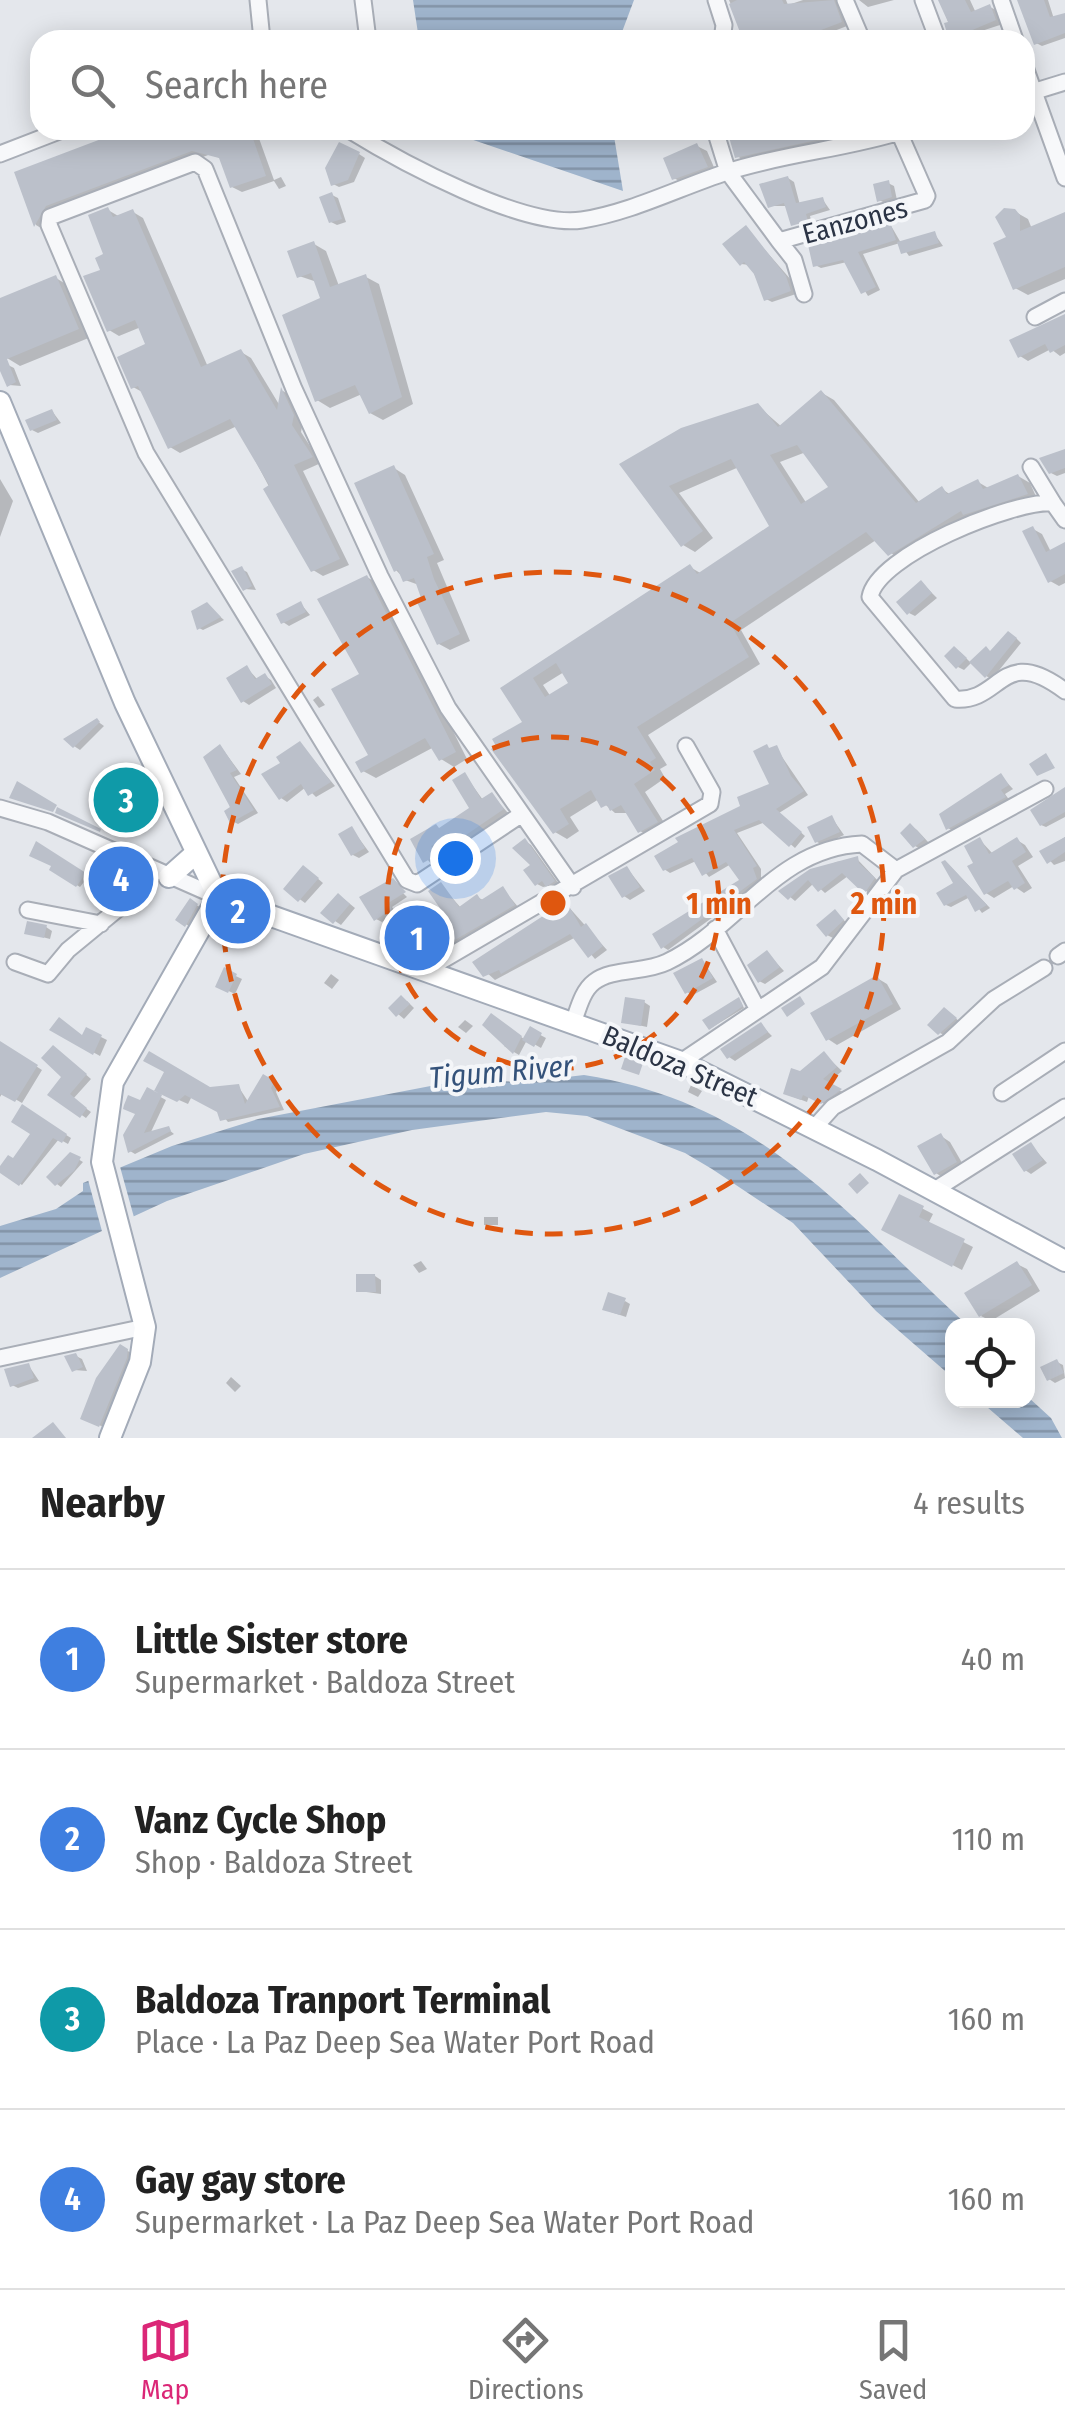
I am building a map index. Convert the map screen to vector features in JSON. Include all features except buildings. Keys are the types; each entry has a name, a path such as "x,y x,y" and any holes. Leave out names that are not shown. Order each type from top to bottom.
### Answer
{"main road":[{"path":"0,402 124,703 218,897 113,1082 102,1162 144,1320 140,1362 110,1438"},
{"path":"169,876 196,853"},
{"name":"Baldoza Street","path":"218,897 681,1062 1060,1253"}],"street":[{"path":"258,0 261,30"},
{"path":"363,0 367,30"},
{"path":"716,0 723,30"},
{"path":"845,0 858,30"},
{"path":"924,0 934,30"},
{"path":"1001,0 1012,30"},
{"path":"1035,91 1065,82"},
{"path":"1035,105 1065,178"},
{"path":"0,154 36,140"},
{"path":"365,140 475,194 538,218 563,222 663,198 728,172 863,140"},
{"path":"379,140 380,149"},
{"name":"Eanzones","path":"718,140 728,172 779,241 925,200 927,196 905,140"},
{"path":"522,814 417,884 406,880 146,453 49,225 50,217 195,162 205,169 294,389 380,576 448,708 573,887"},
{"path":"779,241 794,260 804,294"},
{"path":"1035,316 1065,301"},
{"path":"1031,467 1065,520"},
{"path":"1053,503 1034,502 944,536 877,578 870,597 955,699 968,699 1000,678 1027,670 1042,674 1065,690"},
{"path":"416,968 573,887 710,804 712,792 686,746"},
{"path":"681,1062 822,967 896,870 1044,789"},
{"path":"0,808 48,822 218,897"},
{"path":"573,1023 586,989 597,979 664,964 715,930 780,872 816,854 862,844 896,870"},
{"path":"15,962 48,974 68,950 120,908 148,868"},
{"path":"28,910 101,924"},
{"path":"416,968 437,940 428,913"},
{"path":"715,930 756,1008"},
{"path":"814,1128 832,1107 948,1042 994,999 1044,968"},
{"path":"1002,1093 1065,1051"},
{"path":"932,1191 1065,1108"},
{"path":"0,1358 144,1320"}],"water":[{"path":"413,0 634,0 623,30 418,30"},
{"path":"473,140 615,140 623,191"},
{"path":"584,1075 646,1089 701,1110 750,1136 838,1203 960,1318 945,1318 945,1371 876,1311 793,1223 685,1153 587,1116 546,1112 412,1130 304,1154 167,1201 0,1278 0,1226 56,1209 83,1191 83,1183 172,1146 258,1119 462,1080 525,1082"},
{"path":"1035,1403 1051,1418 1062,1438 1023,1438 988,1408 1035,1408"}],"pier":[{"path":"119,1163 135,1221 103,1235 87,1176"}],"place":[{"name":"Baldoza Tranport Terminal","path":"126,800"},
{"name":"Gay gay store","path":"121,879"},
{"name":"Vanz Cycle Shop","path":"238,911"},
{"name":"Little Sister store","path":"417,938"}],"water label":[{"name":"Tigum River","path":"501,1072"}]}
